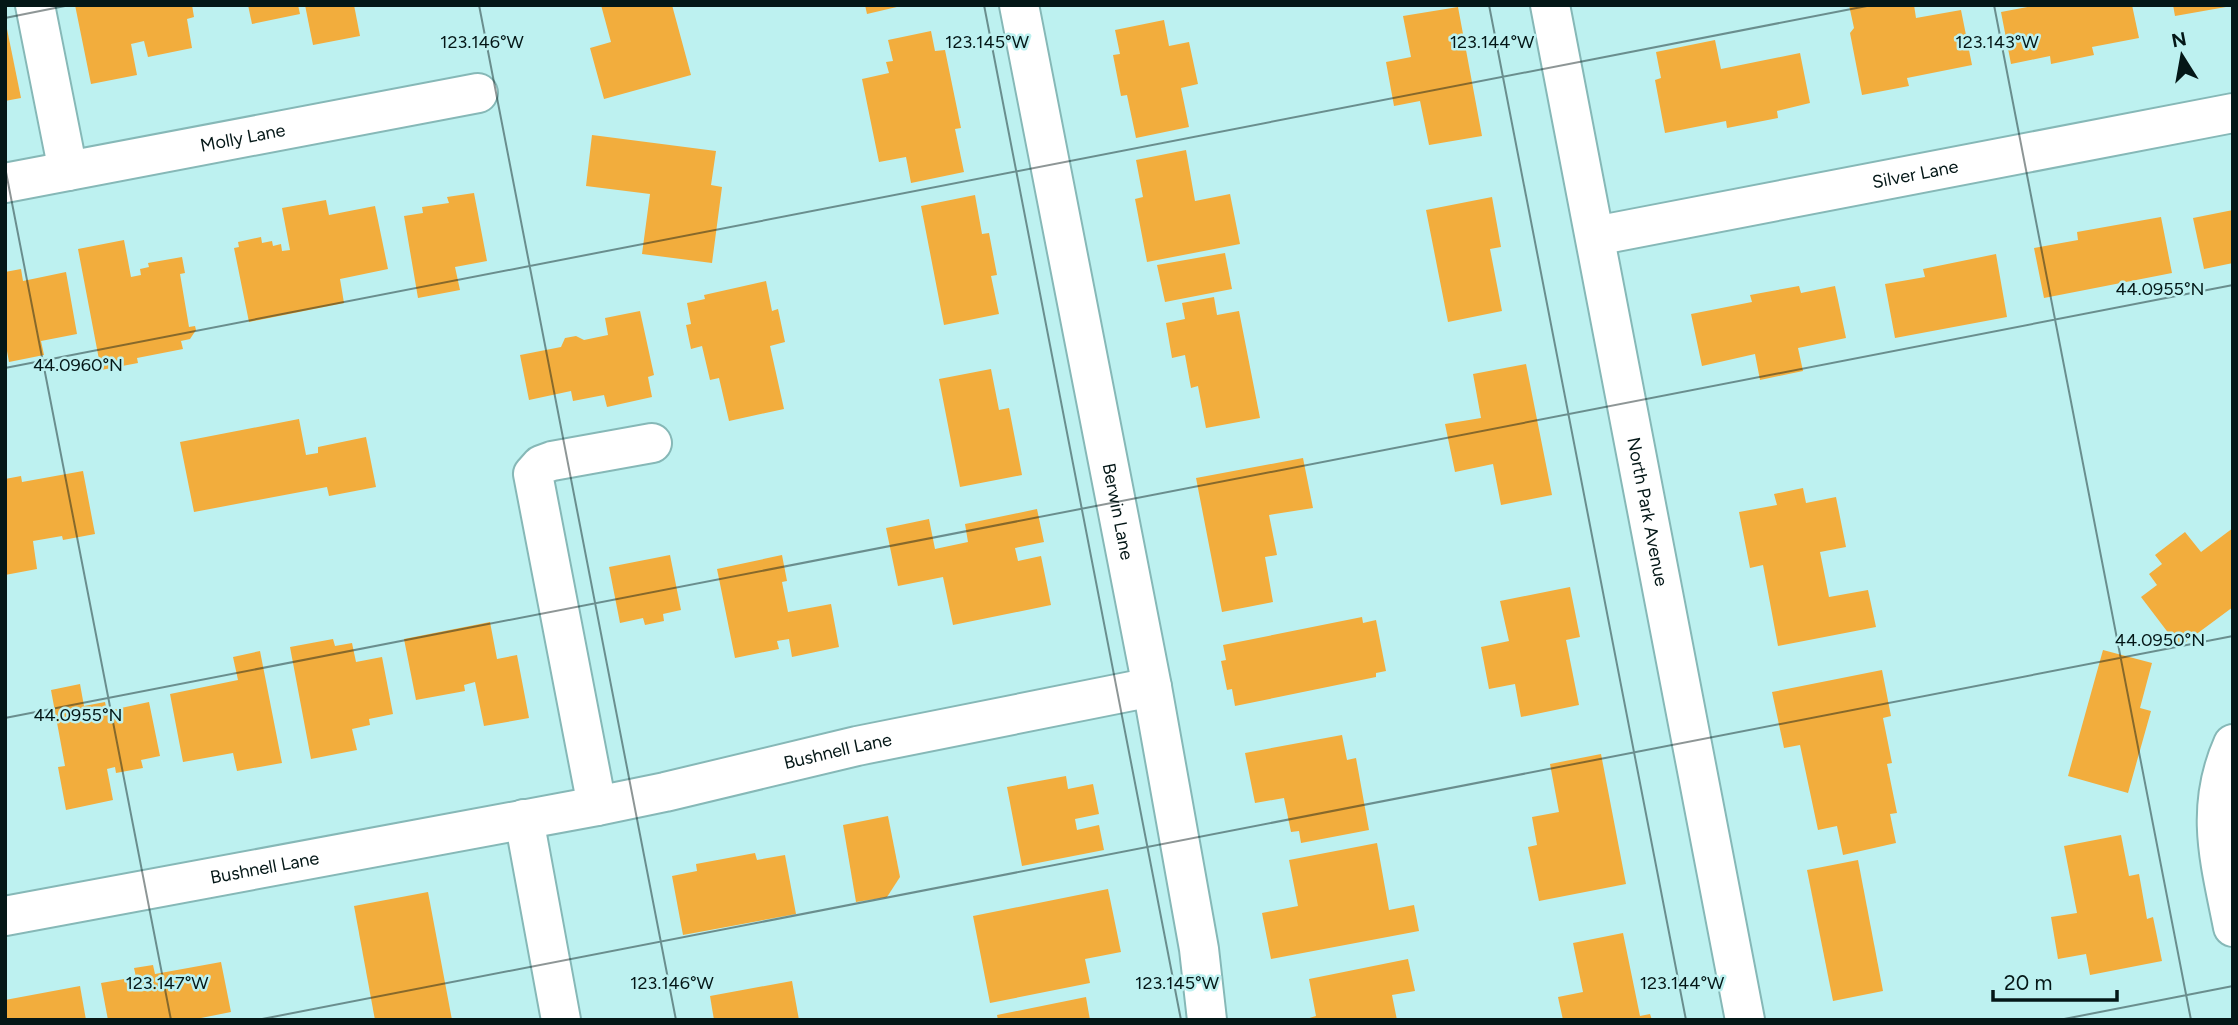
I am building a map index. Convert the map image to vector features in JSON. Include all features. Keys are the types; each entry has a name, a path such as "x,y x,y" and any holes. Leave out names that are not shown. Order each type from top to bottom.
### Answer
{"street":[{"path":"36,5 68,171"},
{"name":"Berwin Lane","path":"1019,5 1152,687 1199,949 1208,1020"},
{"name":"North Park Avenue","path":"1550,5 1745,1020"},
{"name":"Molly Lane","path":"5,183 478,93"},
{"name":"Silver Lane","path":"1595,236 2233,113"},
{"path":"597,806 533,474 541,465 552,461 652,443"},
{"name":"Bushnell Lane","path":"5,916 597,806 857,746 1152,687"},
{"path":"2233,744 2218,789 2215,824 2233,927"},
{"path":"524,819 561,1020"}],"building":[{"path":"75,5 192,5 194,17 187,19 192,48 148,57 144,41 131,44 137,75 91,84"},
{"path":"248,5 298,5 300,14 252,24"},
{"path":"305,5 354,5 360,36 313,45"},
{"path":"601,5 672,5 691,75 604,99 590,48 611,42"},
{"path":"865,5 901,5 901,6 867,14"},
{"path":"1849,5 1914,5 1916,18 1961,10 1972,65 1907,78 1909,86 1862,95 1850,33 1854,28"},
{"path":"2038,5 2132,5 2139,38 2092,47 2094,55 2051,64 2050,56 2011,64 2001,12"},
{"path":"2173,5 2226,5 2226,7 2175,16"},
{"path":"1458,7 1482,136 1429,145 1420,101 1394,106 1386,62 1411,57 1403,16"},
{"path":"1164,20 1169,46 1189,42 1198,84 1181,88 1189,127 1136,138 1127,95 1121,96 1113,55 1120,54 1115,30"},
{"path":"5,25 21,98 5,101"},
{"path":"931,31 935,51 945,50 961,128 955,129 964,172 911,183 906,157 879,162 862,79 889,73 886,62 893,61 888,40"},
{"path":"1715,40 1721,69 1800,53 1810,103 1777,111 1778,118 1727,128 1726,121 1665,133 1655,80 1661,78 1656,52"},
{"path":"592,135 716,151 711,185 722,187 712,263 642,254 650,194 586,186"},
{"path":"1186,150 1195,201 1230,194 1240,244 1147,262 1135,199 1143,197 1136,160"},
{"path":"474,193 487,261 455,267 460,290 418,298 404,216 423,213 422,207 449,203 447,197"},
{"path":"975,195 982,234 989,233 997,275 991,276 999,314 944,325 921,206"},
{"path":"1492,197 1501,247 1490,249 1502,311 1448,322 1426,210"},
{"path":"326,200 329,215 375,206 388,269 340,279 344,303 249,322 234,248 239,247 238,242 261,237 262,243 272,241 273,246 281,244 282,251 290,250 282,208"},
{"path":"2233,210 2233,263 2204,269 2193,218"},
{"path":"2161,217 2172,273 2044,298 2034,248 2078,240 2077,232"},
{"path":"124,240 131,277 141,275 140,269 149,267 148,263 182,257 185,273 180,274 189,327 195,326 196,330 190,339 181,341 183,349 137,358 138,363 101,370 78,249"},
{"path":"1225,253 1232,289 1165,302 1157,265"},
{"path":"1996,254 2007,317 1895,338 1885,284 1925,277 1923,269"},
{"path":"21,269 23,281 66,272 77,334 41,341 44,355 9,362 5,351 5,272"},
{"path":"766,281 772,311 778,309 785,342 770,346 784,409 729,421 719,378 710,380 702,346 691,349 686,325 691,324 687,303 705,299 704,295"},
{"path":"1799,286 1801,293 1835,286 1846,338 1798,348 1803,371 1760,380 1755,354 1702,366 1691,314 1752,302 1750,295"},
{"path":"1214,297 1217,315 1239,311 1260,418 1206,428 1198,386 1191,388 1185,355 1172,358 1166,323 1185,319 1182,303"},
{"path":"640,311 654,375 648,377 652,397 607,407 604,395 573,401 571,391 529,400 520,355 561,347 565,338 576,336 584,340 608,335 605,318"},
{"path":"1526,364 1552,495 1501,505 1493,464 1455,472 1445,424 1481,418 1473,374"},
{"path":"991,369 999,410 1009,408 1022,475 960,487 939,379"},
{"path":"299,419 306,455 318,453 318,447 366,437 376,487 329,496 327,487 194,512 180,442"},
{"path":"1303,458 1313,508 1269,515 1277,555 1265,557 1273,602 1222,612 1196,478"},
{"path":"83,471 95,534 63,540 62,536 33,541 37,569 5,575 5,479 21,476 22,482"},
{"path":"1803,488 1806,503 1836,497 1846,547 1820,552 1829,597 1868,590 1876,627 1778,646 1763,565 1750,568 1739,512 1777,505 1774,494"},
{"path":"1037,509 1044,542 1015,548 1018,561 1041,556 1051,605 953,625 943,577 898,586 886,528 929,519 935,549 968,542 965,524"},
{"path":"2233,528 2233,607 2179,647 2141,597 2157,585 2149,574 2162,564 2155,555 2185,532 2201,552"},
{"path":"670,555 681,610 663,614 664,621 645,625 643,618 620,623 609,567"},
{"path":"782,555 787,581 782,582 788,612 831,604 839,647 792,657 789,639 777,641 779,649 735,658 717,569"},
{"path":"1570,587 1580,637 1566,640 1579,705 1521,717 1515,684 1489,689 1481,647 1509,641 1500,601"},
{"path":"1362,617 1363,623 1376,620 1386,671 1376,673 1376,677 1235,706 1232,689 1227,690 1221,661 1226,660 1223,645"},
{"path":"490,622 497,659 517,655 529,718 484,726 475,682 464,685 465,691 416,700 404,639"},
{"path":"333,639 335,646 352,643 356,662 382,657 393,714 369,719 370,725 352,729 357,750 311,759 290,647"},
{"path":"2103,650 2152,663 2140,708 2151,711 2128,793 2068,776"},
{"path":"260,651 282,763 237,771 233,753 183,762 170,694 238,680 233,657"},
{"path":"1882,670 1891,716 1883,718 1892,763 1887,764 1897,813 1890,814 1896,843 1843,855 1837,826 1818,830 1800,745 1784,748 1772,692"},
{"path":"80,684 84,706 105,702 107,711 149,702 160,756 141,760 143,768 116,773 115,767 107,769 113,800 66,810 58,767 65,766 51,690"},
{"path":"1342,735 1347,760 1356,758 1369,830 1301,843 1299,831 1291,832 1284,798 1255,803 1245,753"},
{"path":"1601,754 1626,884 1539,901 1528,847 1537,845 1532,817 1559,812 1550,764"},
{"path":"1066,776 1068,789 1093,784 1099,814 1075,819 1077,830 1099,825 1104,850 1022,866 1007,787"},
{"path":"888,816 900,877 887,897 856,902 843,825"},
{"path":"2121,835 2129,876 2139,874 2147,919 2153,917 2162,961 2090,975 2086,954 2058,959 2051,917 2077,913 2064,846"},
{"path":"1377,843 1389,910 1414,905 1419,931 1271,959 1262,913 1298,906 1289,860"},
{"path":"755,853 757,860 785,855 796,914 683,935 672,876 697,871 696,864"},
{"path":"1858,860 1883,991 1833,1001 1807,870"},
{"path":"1108,889 1121,952 1085,959 1090,983 990,1003 973,916"},
{"path":"428,892 452,1020 375,1020 354,906"},
{"path":"1623,933 1640,1016 1650,1014 1652,1020 1563,1020 1558,997 1583,992 1573,943"},
{"path":"1408,959 1415,991 1392,995 1397,1020 1303,1020 1316,1016 1309,979"},
{"path":"221,962 231,1012 191,1020 108,1020 101,983 136,977 134,968 153,965 155,974"},
{"path":"792,981 799,1020 714,1020 710,996"},
{"path":"80,986 86,1020 5,1020 5,1000"},
{"path":"1086,997 1090,1020 998,1020 997,1015"}]}
